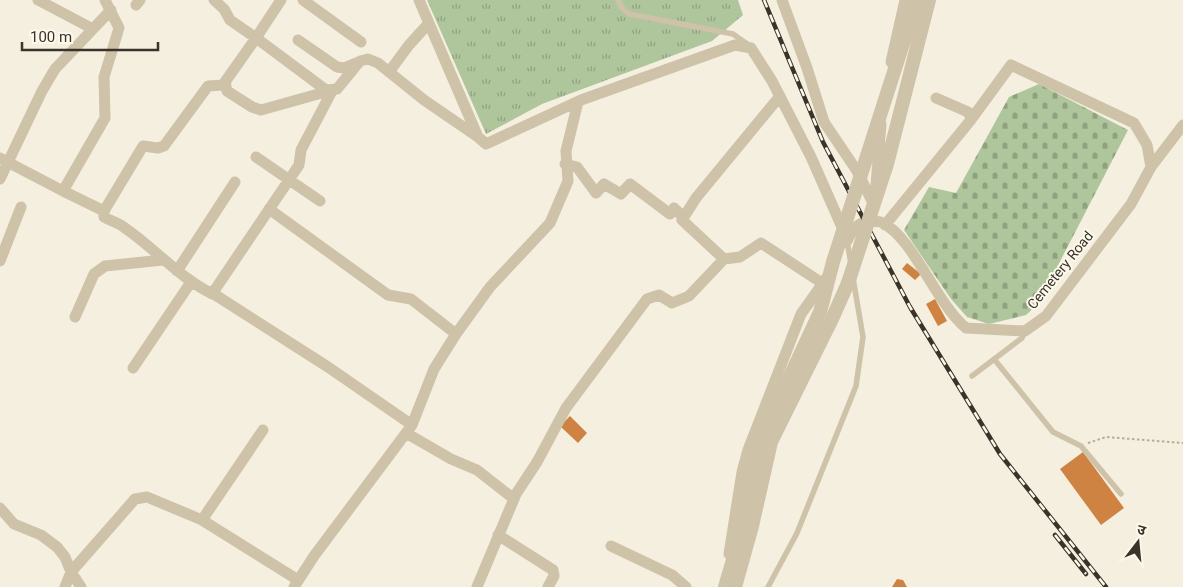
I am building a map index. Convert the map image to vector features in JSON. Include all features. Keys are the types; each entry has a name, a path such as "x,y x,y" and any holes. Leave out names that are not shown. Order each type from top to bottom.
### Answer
{"street":[{"path":"38,0 93,29"},
{"path":"214,0 224,8 230,20 330,91"},
{"path":"224,85 281,0"},
{"path":"303,0 361,42"},
{"path":"419,0 478,137"},
{"path":"782,0 808,68 824,122 857,171 874,205"},
{"path":"873,222 884,98 905,0"},
{"path":"725,587 743,526 755,452 820,312 833,262 917,0"},
{"path":"735,587 752,526 771,442 846,289 887,164 929,0"},
{"path":"0,179 3,160 55,69 93,29 108,5"},
{"path":"63,191 105,118 104,77 119,28 108,5"},
{"path":"388,72 408,45 429,23"},
{"path":"298,40 337,67 344,68 364,60 373,61 486,144 524,125 578,102 735,46 751,48 780,96 811,157 846,237"},
{"path":"224,85 227,91 256,110 266,109 337,89 357,63"},
{"path":"885,225 1011,65 1134,123 1147,145 1151,167"},
{"path":"224,85 208,86 164,146 158,148 143,146 104,211 104,217 126,228 162,260 191,282 328,367 451,459 477,470 514,499"},
{"path":"212,294 299,165 301,150 330,91"},
{"path":"724,259 682,220 696,198 780,96"},
{"path":"936,98 968,112 971,118"},
{"path":"64,587 71,572 139,497 147,497 202,520 296,583 409,429 434,369 456,334 490,287 550,223 568,181 565,164 578,102"},
{"name":"Cemetery Road","path":"1025,330 1046,316 1052,309 1131,204 1151,167 1183,125"},
{"path":"256,157 320,201"},
{"path":"3,160 104,211"},
{"path":"565,164 577,167 596,193 604,184 621,194 630,184 670,214 674,208 684,217"},
{"path":"176,271 236,182"},
{"path":"0,261 21,207"},
{"path":"269,209 388,295 410,299 456,334"},
{"path":"720,587 731,545 743,465 801,314 835,265 840,241 854,228 864,221 882,222 904,242 936,292 966,328 1025,330"},
{"path":"477,587 514,499 566,408 647,299 659,295 672,303 689,296 724,259 740,257 761,243 822,284"},
{"path":"75,317 94,274 99,269 112,265 162,260"},
{"path":"133,368 191,282"},
{"path":"202,520 262,430"},
{"path":"0,508 4,521 41,535 56,547 65,557 71,572 81,587"},
{"path":"498,535 554,570 554,576 548,587"},
{"path":"611,546 672,575 686,587"}],"lane":[{"path":"618,0 622,8 629,14 733,34 748,42 751,48"},
{"path":"768,587 797,533 856,386 863,337 846,237"},
{"path":"972,376 1022,338 1025,330"},
{"path":"994,359 1053,432 1081,446 1121,494"}],"path":[{"path":"1081,446 1106,437 1183,443"}],"green space":[{"path":"427,0 738,0 743,15 712,41 542,104 486,134"},
{"path":"1039,84 1128,130 1038,304 1026,315 989,324 967,317 951,299 904,230 929,187 956,193 1009,97"}],"building":[{"path":"907,263 921,274 915,280 902,269"},
{"path":"935,299 947,321 938,326 926,304"},
{"path":"570,416 587,433 578,443 560,426"},
{"path":"1083,452 1124,508 1101,525 1060,469"},
{"path":"897,579 903,580 907,587 892,587"}],"railway":[{"path":"764,0 823,142 910,307 1000,454 1106,587"},
{"path":"1055,535 1086,574"}]}
